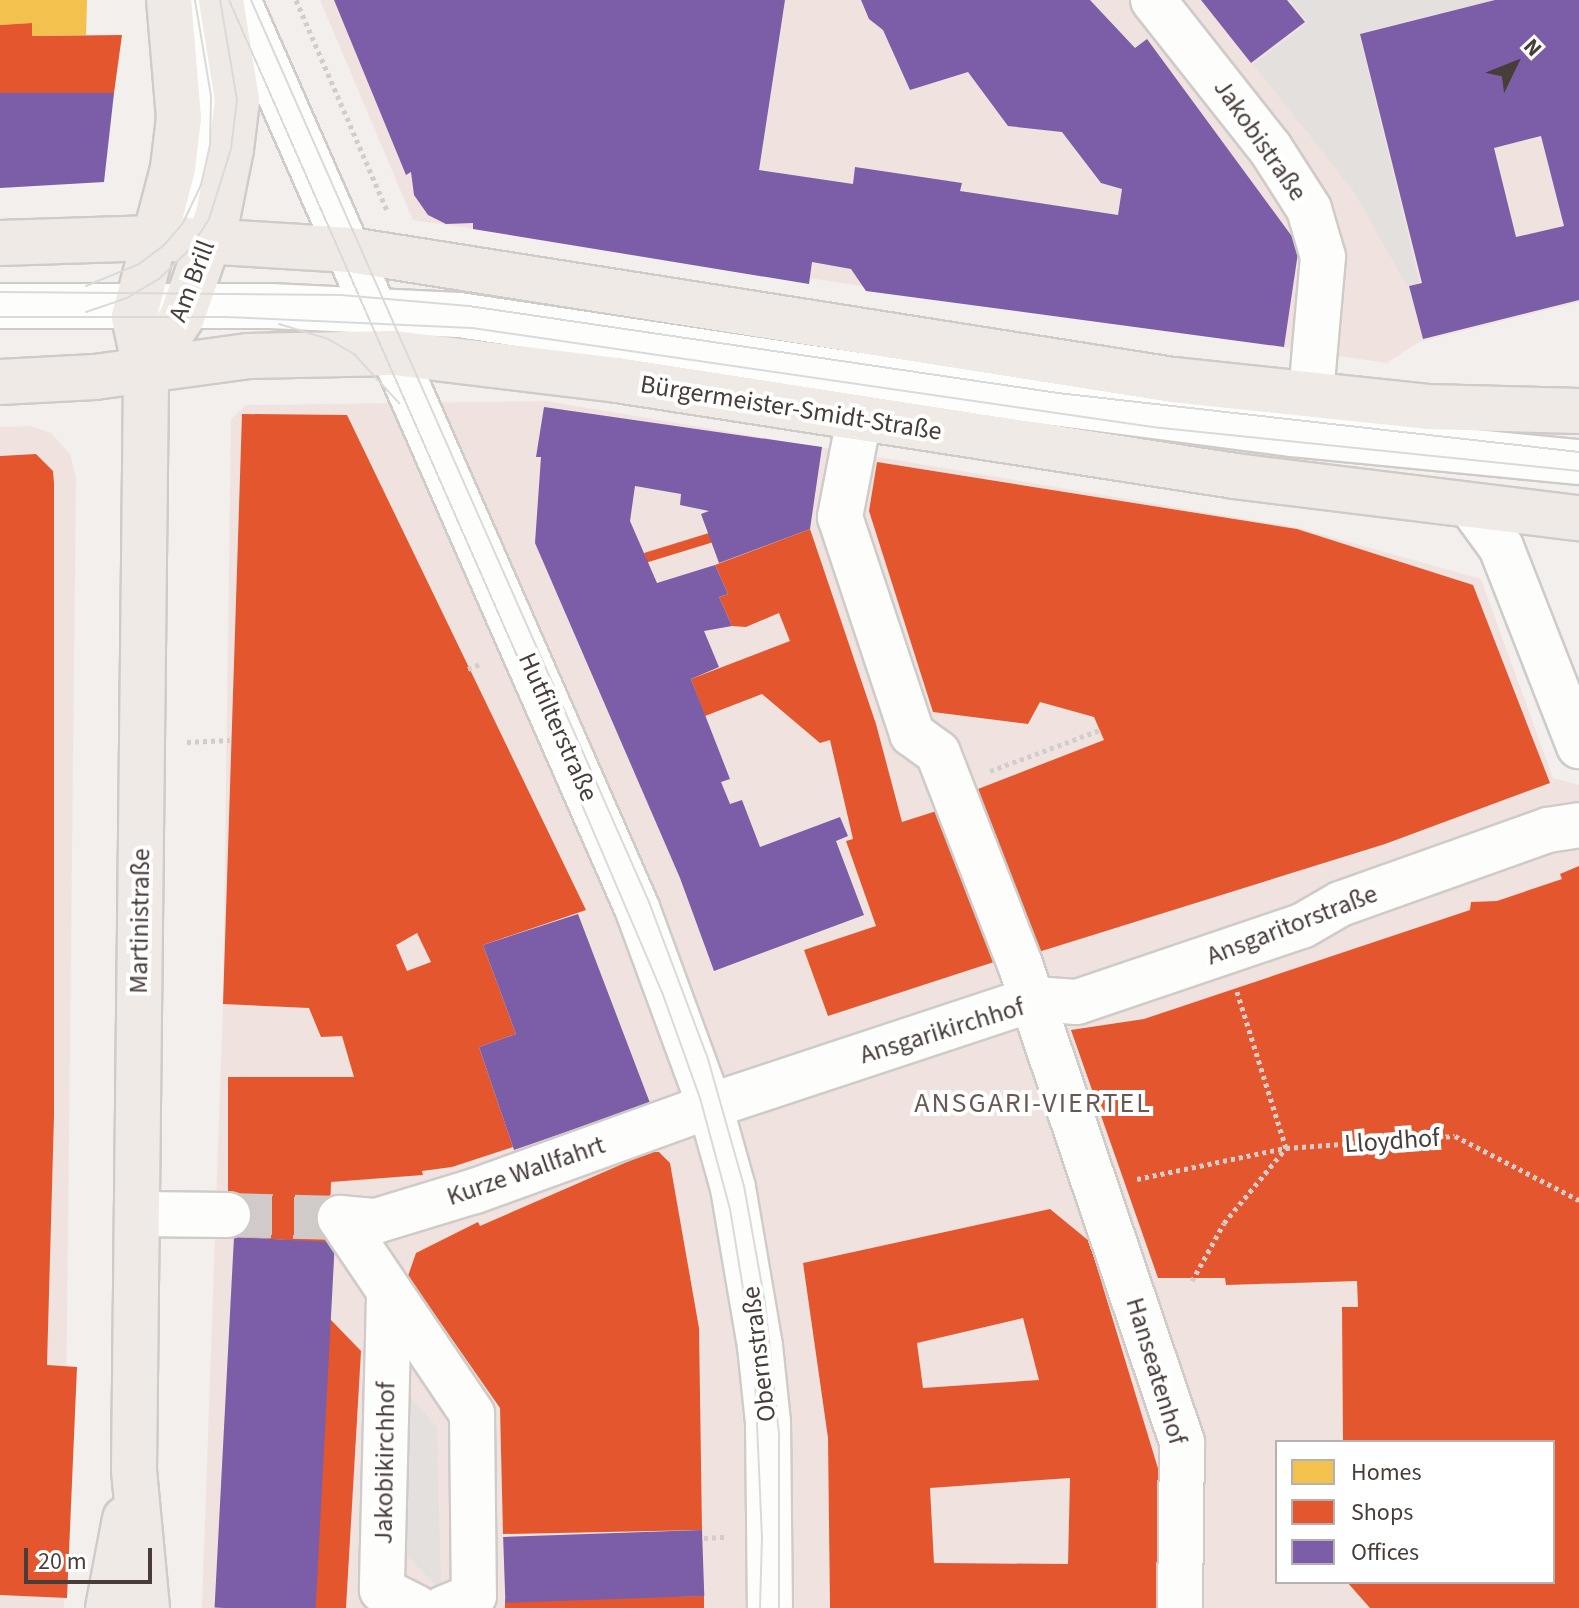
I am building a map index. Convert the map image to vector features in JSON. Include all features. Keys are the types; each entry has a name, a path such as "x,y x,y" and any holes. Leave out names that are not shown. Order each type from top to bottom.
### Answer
{"main road":[{"name":"Am Brill","path":"146,372 134,317 179,118 169,0"},
{"name":"Am Brill","path":"146,372 186,306 208,243 231,149 237,100 221,0"},
{"path":"0,243 154,238 350,250 1173,380 1428,407 1579,411"},
{"name":"Bürgermeister-Smidt-Straße","path":"0,382 146,372 248,356 394,353 617,380 998,443 1471,506 1573,512"},
{"name":"Martinistraße","path":"146,372 134,1470 147,1608"},
{"name":"Martinistraße","path":"108,1608 134,1470"}],"street":[{"path":"154,238 189,210 201,185 210,145 211,96 195,0"},
{"name":"Hutfilterstraße","path":"238,0 637,908 710,1106"},
{"name":"Jakobistraße","path":"1153,0 1270,148 1309,209 1323,257 1311,394"},
{"path":"0,306 186,306 459,315 1217,425 1579,462"},
{"path":"859,419 840,517 912,734 938,753 1033,999"},
{"path":"1471,506 1501,547 1579,746"},
{"name":"Ansgaritorstraße","path":"1033,999 1077,1002 1302,926 1340,904 1564,828 1579,792"},
{"name":"Ansgarikirchhof","path":"710,1106 1033,999 1113,1233"},
{"name":"Kurze Wallfahrt","path":"340,1218 376,1221 475,1191 710,1106"},
{"name":"Obernstraße","path":"710,1106 733,1188 760,1346 768,1422 770,1608"},
{"path":"138,1214 228,1215"},
{"name":"Jakobikirchhof","path":"340,1218 389,1296 472,1414 474,1596 444,1608"},
{"name":"Hanseatenhof","path":"1113,1233 1182,1442 1180,1608"},
{"name":"Jakobikirchhof","path":"389,1296 382,1590 417,1608"}],"path":[{"path":"296,0 407,260"},
{"path":"957,798 1100,730"},
{"path":"1192,1281 1224,1223 1286,1148 1236,988"},
{"name":"Lloydhof","path":"1125,1184 1165,1170 1286,1148 1455,1136 1579,1200"}],"shaded area":[{"path":"320,0 1579,0 1579,302 1419,342 1387,363 413,220"},
{"path":"1290,0 1495,0 1359,33 1419,282 1407,286 1354,192 1253,64 1308,23"},
{"path":"546,401 1299,528 1481,579 1553,778 1579,785 1579,1608 202,1608 223,1005 231,419 246,405"},
{"path":"31,426 51,433 70,454 76,478 64,1608 0,1608 0,427"},
{"path":"400,1387 437,1427 441,1591 402,1551"}],"building: Homes":[{"path":"0,0 87,0 86,35 32,36 32,23 0,25"}],"building: Shops":[{"path":"32,23 32,36 122,35 114,93 0,93 0,25"},
{"path":"242,414 347,415 586,910 483,945 516,1034 479,1047 513,1147 452,1167 422,1171 423,1175 331,1182 329,1243 228,1236 228,1077 354,1077 342,1036 321,1037 309,1008 223,1004","holes":["417,933 431,962 407,971 396,945"]},
{"path":"36,454 53,471 54,483 54,1116 47,1365 77,1367 67,1598 0,1595 0,456"},
{"path":"877,462 1297,529 1473,585 1550,783 1385,844 1032,954 978,789 1104,740 1094,717 1040,702 1028,724 933,712 869,511"},
{"path":"810,529 876,724 902,822 946,808 997,961 828,1016 804,950 876,926 846,841 853,839 830,740 820,743 762,694 705,716 691,679 790,641 779,613 746,627 732,626 719,597 728,594 715,565"},
{"path":"709,533 712,543 647,562 644,553"},
{"path":"1579,866 1579,1608 1370,1608 1349,1584 1555,1584 1555,1440 1343,1440 1342,1307 1358,1307 1357,1281 1226,1285 1225,1278 1158,1278 1071,1030 1144,1019 1470,910 1471,902 1497,901 1562,879 1560,874"},
{"path":"650,1152 659,1152 670,1163 699,1328 702,1530 503,1534 500,1408 408,1276 416,1253 478,1222 480,1226"},
{"path":"1050,1209 1089,1241 1160,1475 1157,1608 830,1608 828,1438 803,1263","holes":["1023,1318 1039,1380 923,1388 917,1343","1070,1478 1068,1564 934,1563 930,1488"]},
{"path":"330,1319 361,1351 346,1608 315,1608"},
{"path":"704,1596 704,1608 505,1608 505,1599"}],"building: Offices":[{"path":"334,0 785,0 759,170 853,184 855,167 962,183 960,191 1118,215 1122,189 1101,183 1062,132 1008,126 968,72 910,90 883,30 869,19 861,0 1090,0 1135,48 1147,39 1299,246 1284,347 866,291 851,269 812,262 809,284 473,229 473,223 446,224 428,215 414,195 411,172 406,175"},
{"path":"1201,0 1287,0 1305,22 1251,63"},
{"path":"1495,0 1579,0 1579,300 1423,339 1409,286 1422,283 1360,34","holes":["1541,136 1564,226 1516,237 1494,148"]},
{"path":"0,93 114,93 104,182 0,188"},
{"path":"544,407 822,447 810,529 719,563 701,514 709,511 680,505 681,494 635,486 630,521 657,583 715,565 728,594 719,597 732,626 704,631 719,667 691,679 730,779 721,782 730,804 742,800 760,847 840,817 848,836 836,841 864,915 714,971 680,878 535,543 541,457 536,457"},
{"path":"578,914 650,1103 514,1150 479,1047 516,1034 483,945"},
{"path":"234,1237 335,1242 316,1608 215,1607"},
{"path":"702,1530 704,1596 505,1603 503,1537"}],"tunnel":[{"path":"228,1215 340,1218"}],"tram line":[{"path":"86,286 139,264 164,245 183,223 201,185 210,145 211,96 195,0"},
{"path":"86,312 127,298 159,279 189,250 209,219 231,149 237,100 220,0"},
{"path":"229,0 565,765 662,992 700,1098 730,1209 754,1355 762,1536 760,1608"},
{"path":"251,0 649,902 708,1059 744,1186 765,1303 779,1435 779,1608"},
{"path":"0,292 341,295 469,306 1058,393 1579,452"},
{"path":"0,317 227,317 472,328 1153,427 1579,471"},
{"path":"279,324 328,339 354,354 399,403"}],"district":[{"name":"ANSGARI-VIERTEL","path":"1033,1103"}]}
